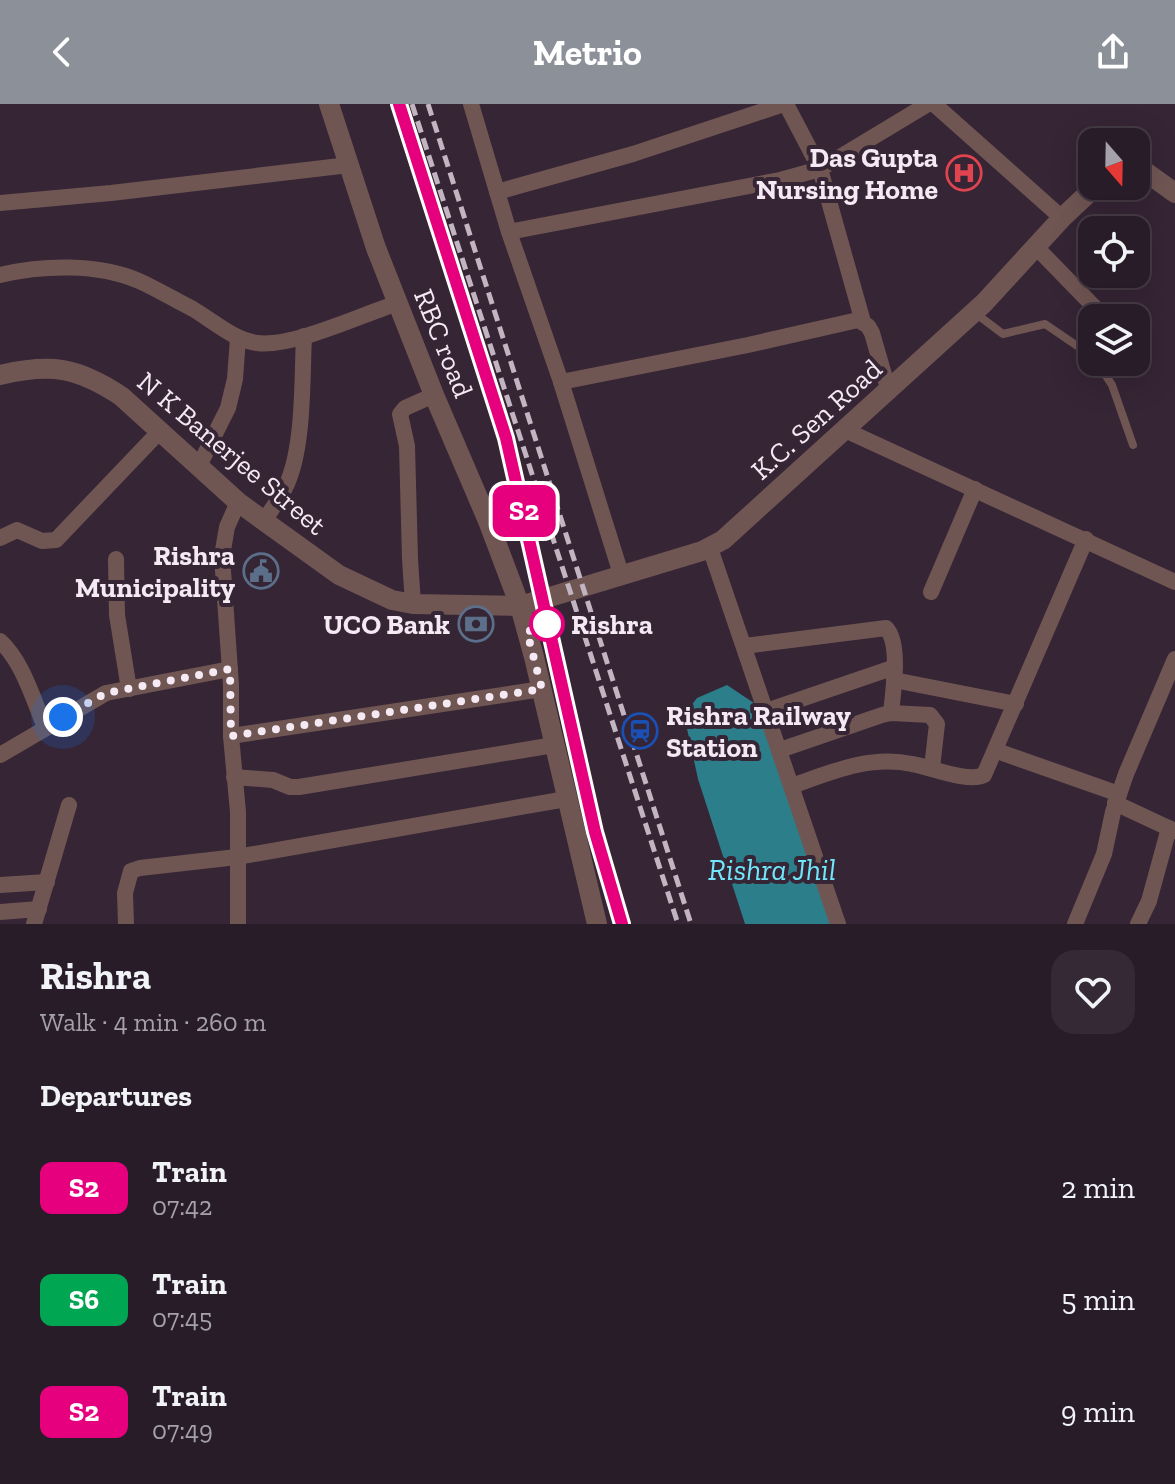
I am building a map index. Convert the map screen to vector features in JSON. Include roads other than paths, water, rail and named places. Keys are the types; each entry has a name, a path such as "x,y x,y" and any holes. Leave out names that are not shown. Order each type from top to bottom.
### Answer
{"street":[{"name":"RBC road","path":"329,104 376,248 520,606 597,924"},
{"path":"471,104 509,232 561,382 621,574"},
{"path":"497,192 633,154 785,104 820,169 863,322 872,333 889,392"},
{"path":"509,232 780,180 820,169 931,104 1062,218"},
{"path":"0,203 349,165"},
{"path":"1150,175 1175,193"},
{"name":"K.C. Sen Road","path":"520,606 710,548 723,540 974,312 1081,200"},
{"path":"1036,247 1091,304"},
{"path":"0,275 68,269 117,274 139,281 238,338 260,344 304,336 398,303"},
{"path":"561,382 850,322 863,322"},
{"path":"264,521 289,481 293,468 304,336"},
{"path":"199,466 228,408 235,379 238,338"},
{"name":"N K Banerjee Street","path":"0,375 46,367 88,376 121,396 238,502 339,575 392,600 413,604 520,606"},
{"path":"413,604 407,446 400,414 405,408 434,395"},
{"path":"845,430 1175,582"},
{"path":"0,538 17,530 42,541 56,540 160,431"},
{"path":"931,592 975,489"},
{"path":"238,502 227,527 222,556 238,812 238,924"},
{"path":"792,786 838,770 897,761 980,778 989,770 1086,539"},
{"path":"710,548 838,924"},
{"path":"116,559 117,615 129,689"},
{"path":"744,646 886,628 893,638 891,713"},
{"path":"0,641 20,669 45,727"},
{"path":"1075,924 1104,854 1117,799 1175,659"},
{"path":"0,755 106,693 230,669"},
{"path":"766,711 894,674 1016,704"},
{"path":"231,736 542,689"},
{"path":"780,750 891,713 934,718 937,724 932,768"},
{"path":"234,777 273,780 299,787 554,745"},
{"path":"997,751 1117,799 1172,829 1149,901 1138,924"},
{"path":"126,924 126,882 135,869 237,857 566,799"},
{"path":"0,912 36,917 69,805"},
{"path":"0,885 47,882"}],"lane":[{"path":"974,312 1003,334 1045,324 1078,346"},
{"path":"1106,376 1133,445"}],"water":[{"name":"Rishra Jhil","path":"727,685 766,711 835,924 745,924 698,779 684,715 697,698"}],"railway":[{"path":"399,104 424,179"},
{"path":"412,104 678,924"},
{"path":"428,104 691,924"},
{"path":"476,342 506,438 595,832 622,924"}],"train":[{"name":"S2","path":"399,104 506,438 595,832 622,924"}],"place":[{"name":"Das Gupta Nursing Home","path":"964,173"},
{"name":"Rishra Municipality","path":"261,571"},
{"name":"UCO Bank","path":"476,624"},
{"name":"Rishra","path":"547,624"},
{"name":"Rishra Railway Station","path":"640,731"}]}
